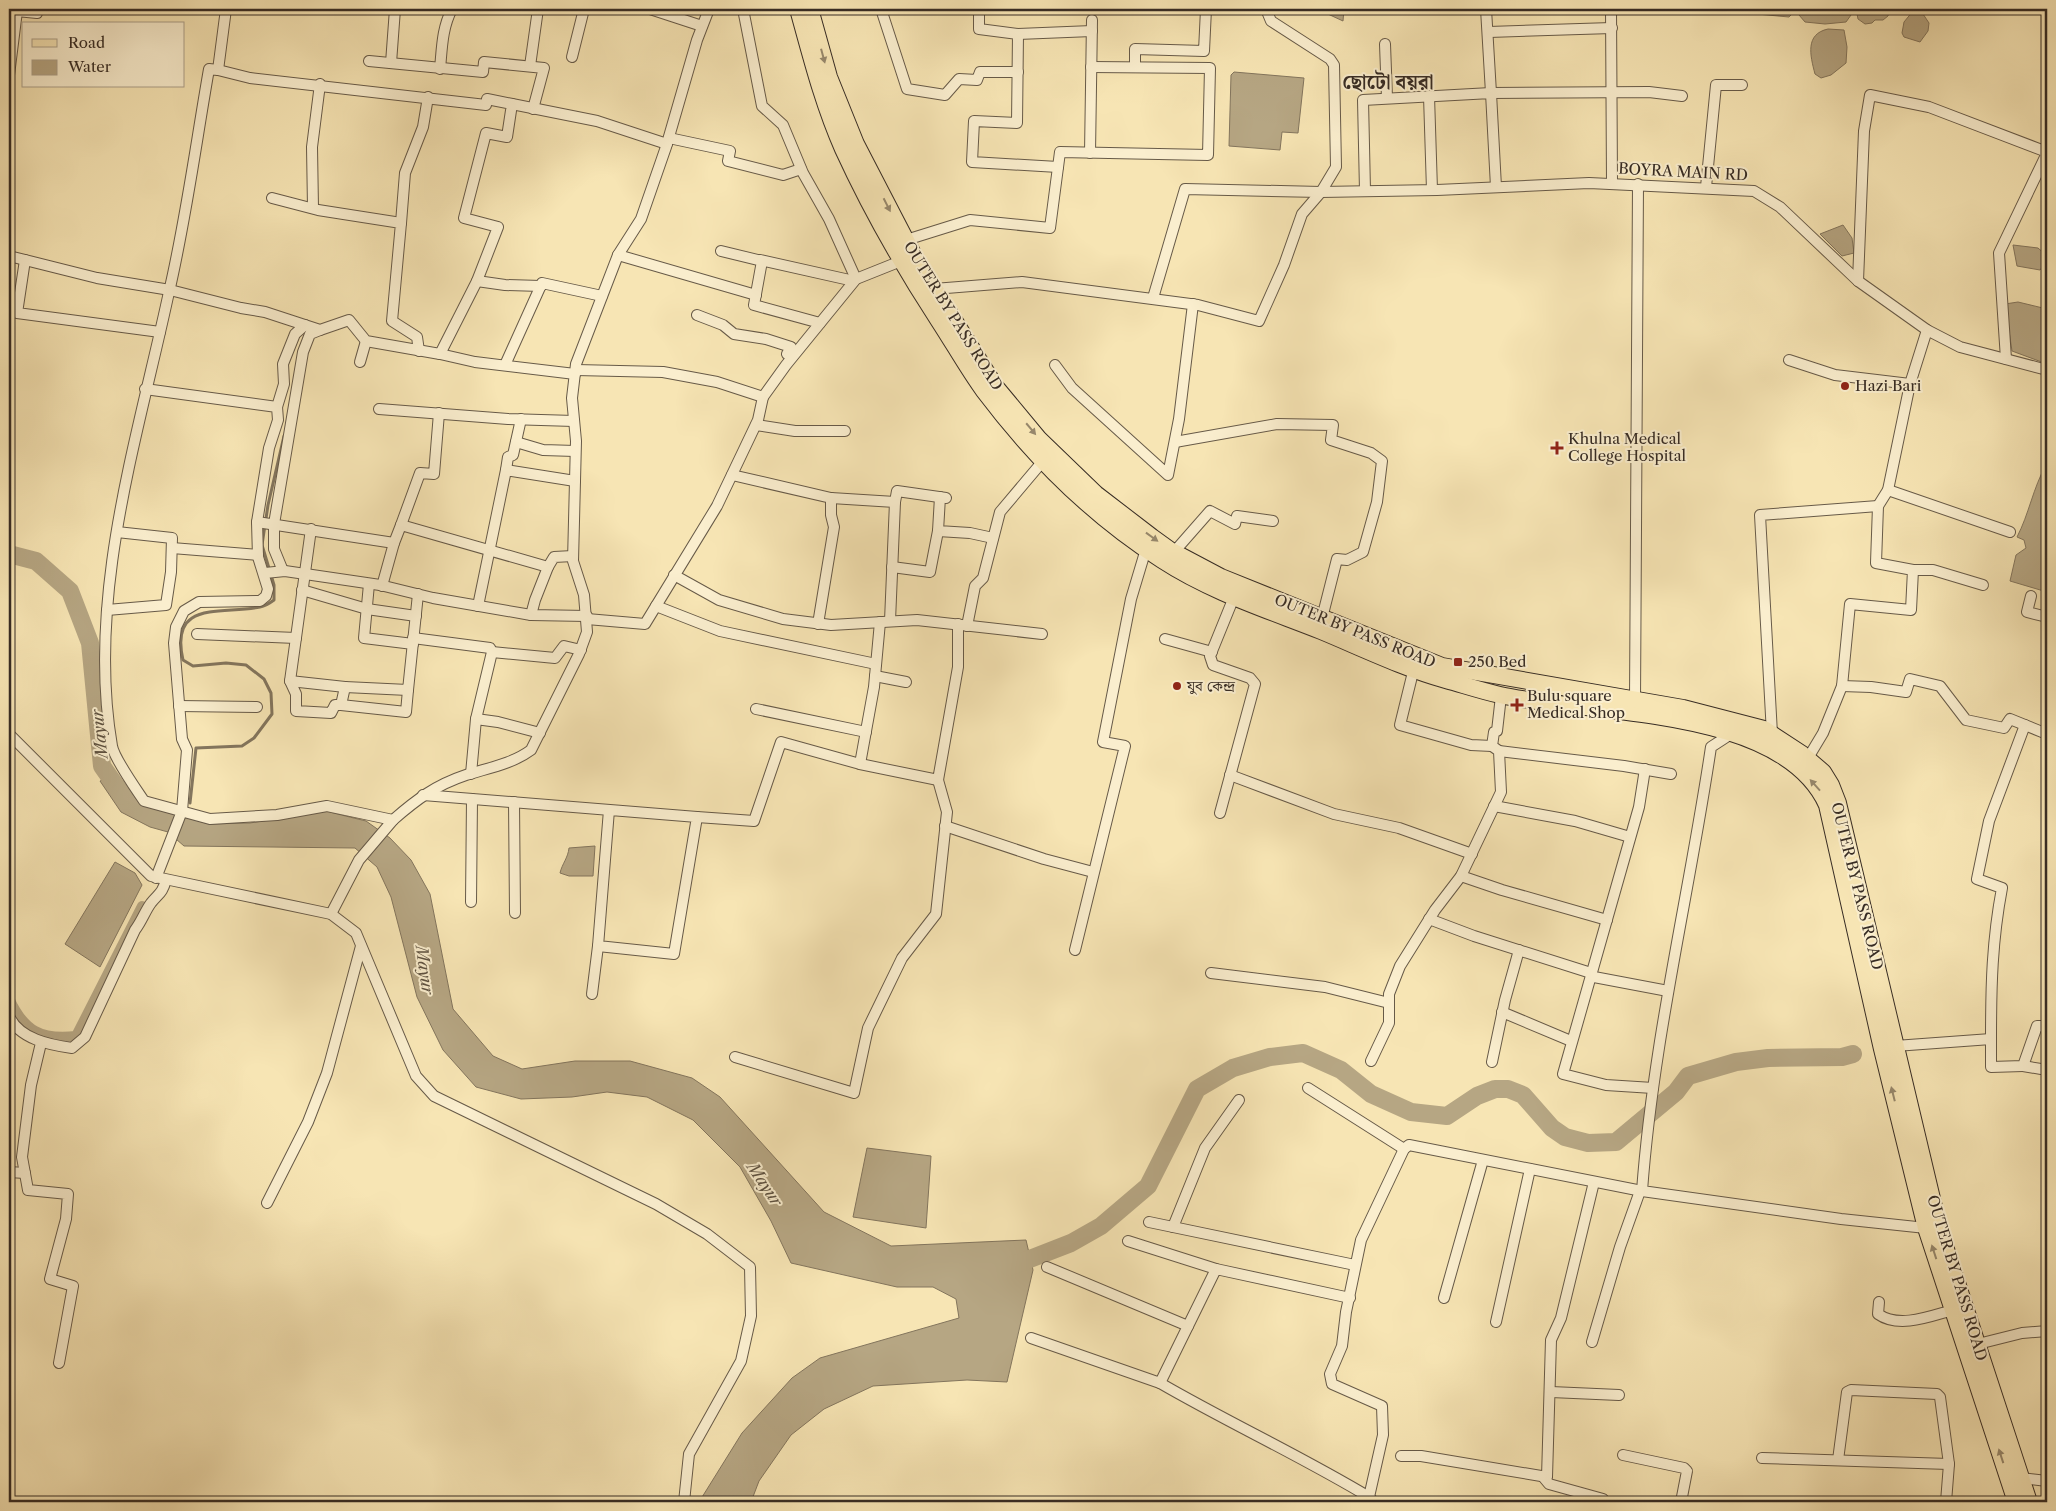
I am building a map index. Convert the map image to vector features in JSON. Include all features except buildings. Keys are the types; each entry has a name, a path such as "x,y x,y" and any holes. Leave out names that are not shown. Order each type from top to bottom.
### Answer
{"main road":[{"name":"OUTER BY PASS ROAD","path":"798,9 818,81 843,148 901,262 983,390 1043,461 1085,501 1146,549 1211,588 1440,678 1501,696 1682,721 1763,744 1791,763 1820,790 1827,805 1882,1049 1926,1228 2016,1502"},
{"name":"OUTER BY PASS ROAD","path":"810,9 829,77 856,144 934,289 994,386 1039,439 1096,494 1174,552 1221,577 1442,666 1683,708 1764,729 1808,758 1823,772 1832,785 1838,804 1939,1228 2029,1502"}],"street":[{"path":"9,73 17,11 37,13 38,9"},
{"path":"218,70 226,9"},
{"path":"391,63 395,9"},
{"path":"440,69 446,20 452,9"},
{"path":"530,66 538,9"},
{"path":"572,57 584,9"},
{"path":"650,9 702,26"},
{"path":"330,914 359,860 393,820 422,795 471,774 521,758 531,750 581,650 587,632 587,617 573,556 575,451 572,398 575,372 618,256 641,219 668,141 702,26 709,9"},
{"path":"743,9 762,106 783,125 801,169 829,219 855,280"},
{"path":"881,9 907,89 945,95 959,80 977,80 980,72 1018,72"},
{"path":"978,9 979,29 1018,34 1092,32"},
{"path":"1135,68 1135,49 1204,51 1206,9"},
{"path":"934,289 1022,282 1192,304 1259,322 1284,264 1302,214 1321,192 1336,167 1334,65 1330,59 1271,21 1266,9"},
{"path":"1486,9 1489,32 1496,187"},
{"path":"1611,9 1612,183"},
{"path":"1090,153 1092,20"},
{"path":"1489,32 1612,28"},
{"path":"1018,34 1017,124 974,121 972,162 1058,167"},
{"path":"1385,44 1387,98"},
{"path":"370,61 483,72 484,62 544,68 533,108"},
{"path":"906,240 970,220 1050,228 1060,152 1208,155 1210,68 1091,68"},
{"path":"393,820 327,806 277,815 210,819 182,813 144,801 112,748 104,664 107,610 118,532 145,389 170,290 209,69 250,78 320,84 486,105 487,99 597,122 668,141 730,151 728,161 783,175 801,169"},
{"path":"313,208 312,148 320,84"},
{"path":"1706,187 1716,85 1742,85"},
{"path":"1365,191 1363,100 1491,93 1649,92 1682,96"},
{"path":"1858,281 1864,131 1870,95 1929,107 2047,152 1999,253 2006,359"},
{"path":"1429,96 1432,190"},
{"path":"419,351 417,337 392,321 405,173 423,127 428,98"},
{"path":"440,354 477,281 498,227 464,218 486,134 507,137 512,104"},
{"name":"BOYRA MAIN RD","path":"1153,298 1185,189 1321,192 1612,183 1706,187 1754,191 1780,207 1858,281 1927,330 1960,347 2047,370"},
{"path":"1635,701 1638,184"},
{"path":"272,198 313,208 401,223"},
{"path":"721,251 855,280"},
{"path":"9,256 97,278 170,290 241,308 265,312 320,330"},
{"path":"618,256 756,295"},
{"path":"25,260 17,312 160,332"},
{"path":"760,260 762,261 754,305 820,323"},
{"path":"265,574 281,572 304,574 382,586 531,615 587,617 645,624 717,506 756,425 763,397 792,357 855,280 901,262"},
{"path":"477,281 505,285 540,286 542,283 602,296"},
{"path":"505,365 540,286"},
{"path":"1055,365 1072,388 1168,475 1175,442 1192,304"},
{"path":"697,315 723,325 734,334 766,339 790,347 787,354 792,357"},
{"path":"281,572 274,549 273,524 303,352 310,334 320,330 349,320 366,341 419,351 505,365 575,372 663,372 717,382 763,397"},
{"path":"9,1016 12,1022 41,1043 72,1048 86,1037 135,930 143,920 151,903 163,892 161,879 182,813 187,750 182,739 179,706 174,643 176,627 184,611 199,602 260,601 266,596 268,589 258,555 257,522 269,448 278,420 276,407 284,384 284,364 295,334 305,325"},
{"path":"1927,330 1910,384 1888,490 1878,506 1876,563 1913,570 1933,570 1983,585"},
{"path":"360,362 366,341"},
{"path":"1789,360 1835,375 1910,384"},
{"path":"145,389 276,407"},
{"path":"379,409 574,421"},
{"path":"382,586 394,543 420,473 434,474 439,413"},
{"path":"478,606 508,457 513,455 521,419"},
{"path":"1175,442 1277,424 1333,425 1331,440 1371,453 1382,461 1377,502 1363,552 1347,560 1337,559 1322,618"},
{"path":"756,425 795,431 844,431"},
{"path":"516,442 543,450 575,451"},
{"path":"735,1057 854,1093 868,1028 902,958 936,914 947,812 938,780 958,667 963,625 974,586 983,578 1000,512 1043,461"},
{"path":"506,470 575,481"},
{"path":"732,475 831,498 895,502"},
{"path":"1888,490 2010,532"},
{"path":"860,764 876,664 885,622 892,567 896,491 944,497 930,572 892,567"},
{"path":"818,624 834,527 830,515 831,498"},
{"path":"1772,734 1760,515 1878,506"},
{"path":"1174,552 1210,511 1235,524 1237,516 1273,521"},
{"path":"257,522 394,543"},
{"path":"401,525 548,567"},
{"path":"311,529 290,681 296,694 296,711 331,713 335,705 342,705 406,712 418,594"},
{"path":"938,531 970,533 993,538"},
{"path":"107,610 166,605 171,572 172,538 118,532"},
{"path":"172,548 258,555"},
{"path":"1075,950 1126,746 1103,742 1131,599 1146,549"},
{"path":"531,615 548,567 554,557 573,556"},
{"path":"1808,758 1823,733 1842,686 1850,604 1911,610 1913,570"},
{"path":"674,576 719,600 783,619 830,625 917,620 1042,634"},
{"path":"369,584 364,638 490,648 492,652 555,658 564,646 581,650"},
{"path":"302,590 367,608 416,616"},
{"path":"1220,813 1255,684 1250,678 1213,665 1210,656 1234,596"},
{"path":"2031,596 2027,612 2047,617"},
{"path":"656,606 720,631 876,664"},
{"path":"197,634 296,638"},
{"path":"1165,639 1212,652"},
{"path":"471,774 476,719 492,652"},
{"path":"1414,668 1400,725 1471,745 1671,774"},
{"path":"875,676 906,682"},
{"path":"1842,686 1870,687 1906,692 1910,679 1940,686 1966,720 2004,728 2010,719 2047,734"},
{"path":"290,681 408,690"},
{"path":"342,705 345,686"},
{"path":"1371,1061 1389,1023 1389,994 1400,966 1429,919 1461,876 1501,792 1494,732 1497,731 1501,696"},
{"path":"179,706 257,707"},
{"path":"756,709 866,732"},
{"path":"476,719 498,722 540,733"},
{"path":"2024,725 1989,821 1977,879 2002,888 1994,931 1991,974 1990,1067 2023,1066 2047,1070"},
{"path":"9,734 151,876 330,914 356,933 416,1076 434,1096 656,1204 707,1234 750,1267 751,1316 741,1361 689,1454 684,1502"},
{"path":"1592,1342 1620,1247 1641,1191 1646,1133 1652,1106 1668,991 1711,747 1731,734"},
{"path":"422,795 754,821 781,742 860,764 938,780"},
{"path":"1645,769 1639,807 1563,1074 1606,1084 1654,1088"},
{"path":"1230,775 1334,814 1399,828 1472,854"},
{"path":"471,902 472,799"},
{"path":"514,802 515,913"},
{"path":"1494,806 1575,821 1630,837"},
{"path":"592,994 598,946 609,810"},
{"path":"598,946 674,954 697,817"},
{"path":"945,826 1044,859 1093,872"},
{"path":"1461,876 1502,890 1607,920"},
{"path":"1429,919 1591,973 1594,977 1668,991"},
{"path":"267,1203 308,1122 327,1073 362,946"},
{"path":"1492,1062 1502,1012 1519,950"},
{"path":"1212,973 1325,987 1389,1003"},
{"path":"1502,1012 1571,1041"},
{"path":"2023,1066 2037,1026 2047,1026"},
{"path":"1895,1046 1991,1039"},
{"path":"41,1043 31,1085 22,1157 28,1190 68,1194 66,1220 50,1279 73,1286 60,1363"},
{"path":"1308,1088 1404,1149"},
{"path":"1172,1227 1206,1148 1239,1100"},
{"path":"1031,1338 1160,1383 1370,1500 1383,1435 1382,1406 1332,1384 1330,1380 1342,1346 1346,1312 1361,1240 1404,1149 1409,1145 1641,1191 1841,1219 1926,1228"},
{"path":"1444,1298 1483,1160"},
{"path":"1496,1322 1530,1169"},
{"path":"9,1172 25,1173"},
{"path":"1544,1478 1548,1477 1551,1340 1562,1318 1594,1182"},
{"path":"1149,1222 1355,1265"},
{"path":"1128,1241 1216,1269 1350,1298"},
{"path":"1047,1267 1188,1326"},
{"path":"1160,1383 1216,1269"},
{"path":"1879,1302 1878,1314 1884,1318 1895,1320 1913,1321 1953,1310"},
{"path":"1978,1344 2022,1333 2047,1331"},
{"path":"1838,1460 1846,1392 1851,1390 1937,1394 1940,1397 1949,1464 1946,1502"},
{"path":"1551,1392 1619,1395"},
{"path":"1623,1455 1684,1468 1688,1471 1681,1502"},
{"path":"1401,1456 1421,1456 1544,1478 1550,1484 1603,1499"},
{"path":"1762,1458 1949,1464"},
{"path":"2021,1478 2047,1481"}],"water":[{"path":"1317,9 1344,9 1343,21"},
{"path":"1750,9 1797,9 1789,17 1757,14"},
{"path":"1800,9 1851,9 1851,15 1846,22 1825,24 1805,22 1799,15"},
{"path":"1856,9 1890,9 1888,16 1883,20 1875,20 1872,23 1865,24 1858,19"},
{"path":"1913,11 1923,14 1929,23 1928,31 1920,42 1904,37 1902,33 1904,22"},
{"path":"1828,29 1844,30 1847,47 1846,63 1831,75 1821,78 1815,74 1811,46 1812,40 1816,35"},
{"path":"1234,72 1304,78 1298,133 1282,132 1280,150 1229,146 1231,75"},
{"path":"1843,225 1852,238 1854,253 1842,256 1820,234"},
{"path":"2013,245 2038,248 2046,255 2045,263 2040,270 2017,266"},
{"path":"2018,302 2047,309 2047,364 2012,351 2005,304"},
{"path":"2046,465 2047,592 2010,581 2016,555 2026,548 2024,540 2017,537"},
{"path":"118,775 141,805 209,824 250,823 325,811 366,821 390,838 411,860 430,894 453,1009 493,1056 522,1069 575,1061 630,1061 692,1078 720,1097 824,1212 891,1246 1026,1240 1033,1270 1007,1382 967,1380 873,1386 824,1409 791,1435 759,1481 751,1502 699,1502 742,1433 792,1378 820,1358 959,1318 956,1299 933,1287 897,1287 791,1263 771,1221 740,1167 693,1120 647,1097 607,1092 572,1097 521,1099 476,1087 443,1050 417,997 391,897 377,867 355,848 184,846 168,832 150,827 121,812 100,781"},
{"path":"595,846 593,876 569,876 560,873 569,848"},
{"path":"115,862 135,873 142,885 100,967 65,944"},
{"path":"867,1148 931,1156 926,1228 853,1217"}],"waterway":[{"path":"190,803 196,748 242,746 254,738 272,714 271,693 264,679 246,665 226,663 193,666 183,660 181,641 184,627 191,619 202,614 260,607 274,600 274,585 262,545 268,505 284,436"},
{"name":"Mayur","path":"9,554 36,561 70,591 90,643 102,766 123,796"},
{"path":"9,998 21,1018 35,1031 53,1036 76,1036 142,906"},
{"path":"1009,1267 1071,1243 1101,1226 1148,1186 1197,1089 1233,1068 1270,1057 1303,1053 1341,1070 1371,1094 1411,1112 1447,1116 1477,1096 1495,1089 1508,1089 1523,1095 1552,1128 1565,1137 1588,1143 1616,1142 1676,1092 1688,1076 1736,1062 1768,1058 1842,1057 1853,1054"}],"place":[{"name":"Hazi Bari","path":"1845,386"},
{"name":"Khulna Medical College Hospital","path":"1557,448"},
{"name":"250 Bed","path":"1458,662"},
{"name":"যুব কেন্দ্র","path":"1177,686"},
{"name":"Bulu square Medical Shop","path":"1517,705"}],"district":[{"name":"ছোটো বয়রা","path":"1388,82"}]}
